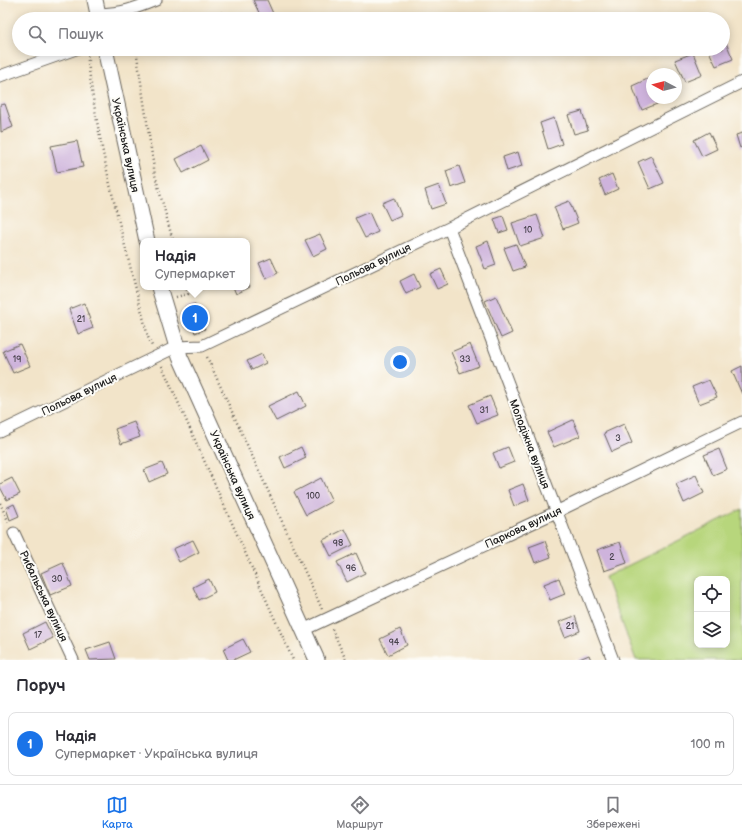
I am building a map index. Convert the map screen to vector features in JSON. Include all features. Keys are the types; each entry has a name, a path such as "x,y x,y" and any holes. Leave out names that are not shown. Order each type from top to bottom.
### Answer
{"main road":[{"name":"Українська вулиця","path":"107,56 146,238"},
{"name":"Українська вулиця","path":"160,290 176,347 316,660"}],"street":[{"path":"120,12 131,10 156,0"},
{"path":"0,76 56,56"},
{"name":"Польова вулиця","path":"0,432 176,347 202,346 449,228 742,82"},
{"name":"Молодіжна вулиця","path":"449,228 613,660"},
{"name":"Паркова вулиця","path":"303,630 556,512 742,422"},
{"name":"Рибальська вулиця","path":"14,533 74,660"}],"path":[{"path":"137,56 155,175 172,238"},
{"path":"202,346 346,660"},
{"path":"0,504 14,533"}],"green space":[{"path":"742,509 742,660 636,660 605,577"}],"building":[{"path":"253,0 267,0 272,12 259,12"},
{"path":"730,52 733,59 716,66 711,56 730,56"},
{"path":"685,56 694,56 702,75 685,82 682,75 682,68 679,68 675,60"},
{"path":"646,80 646,104 657,104 642,110 632,86"},
{"path":"5,104 13,127 1,132 0,105"},
{"path":"582,111 588,130 574,134 568,115"},
{"path":"554,118 562,144 548,149 540,123"},
{"path":"709,132 717,149 702,156 694,140"},
{"path":"742,133 742,147 740,148 736,135"},
{"path":"77,141 83,167 57,172 51,146"},
{"path":"201,146 208,160 183,173 176,159"},
{"path":"518,152 522,166 507,171 503,157"},
{"path":"651,156 664,183 650,189 638,162"},
{"path":"459,166 465,183 451,188 446,171"},
{"path":"612,174 618,189 605,195 599,180"},
{"path":"439,185 446,204 431,209 425,190"},
{"path":"394,198 401,215 390,220 382,203"},
{"path":"569,201 578,223 563,229 554,207"},
{"path":"369,212 378,232 365,238 355,218"},
{"path":"537,215 545,238 520,246 512,223"},
{"path":"503,216 508,230 499,233 494,219"},
{"path":"320,234 327,249 313,256 305,240"},
{"path":"488,241 496,265 485,269 476,246"},
{"path":"516,244 525,267 513,271 504,248"},
{"path":"271,258 278,273 266,279 259,263"},
{"path":"441,269 448,284 437,289 430,274"},
{"path":"414,274 420,287 406,294 400,281"},
{"path":"234,290 244,290 236,294"},
{"path":"496,296 512,333 501,338 485,301"},
{"path":"84,303 93,328 78,334 69,309"},
{"path":"195,304 205,329 195,333 185,307"},
{"path":"20,344 30,366 13,373 3,351"},
{"path":"470,344 479,366 460,373 451,352"},
{"path":"262,354 266,363 252,370 247,361"},
{"path":"742,366 742,394 732,371"},
{"path":"709,380 717,397 699,404 692,387"},
{"path":"299,391 306,406 276,421 268,406"},
{"path":"490,396 498,415 477,423 469,405"},
{"path":"573,420 580,436 554,447 547,432"},
{"path":"134,422 140,437 121,444 115,429"},
{"path":"624,424 632,443 612,452 604,433"},
{"path":"301,447 306,458 285,468 280,457"},
{"path":"508,447 514,462 499,468 493,453"},
{"path":"719,449 727,469 713,475 704,455"},
{"path":"162,463 167,474 149,482 144,470"},
{"path":"696,475 704,493 684,503 676,484"},
{"path":"12,478 20,494 7,500 0,487 0,484"},
{"path":"321,478 332,501 306,515 294,492"},
{"path":"523,484 529,500 514,506 508,490"},
{"path":"14,504 19,516 10,520 6,508"},
{"path":"345,529 353,545 331,556 323,540"},
{"path":"193,540 199,552 179,562 173,549"},
{"path":"545,541 551,557 535,563 529,547"},
{"path":"620,542 627,563 604,571 597,550"},
{"path":"356,553 365,573 347,582 337,562"},
{"path":"63,563 72,586 50,595 41,573"},
{"path":"559,578 565,594 550,600 544,584"},
{"path":"209,579 215,592 199,600 193,587"},
{"path":"575,616 580,631 565,637 559,622"},
{"path":"45,622 53,638 30,649 23,633"},
{"path":"400,629 407,645 388,655 380,639"},
{"path":"243,639 250,652 233,660 228,660 223,649"},
{"path":"110,642 116,659 90,660 86,650"},
{"path":"589,655 591,660 577,660"}],"place":[{"name":"Надія","path":"195,318"}]}
